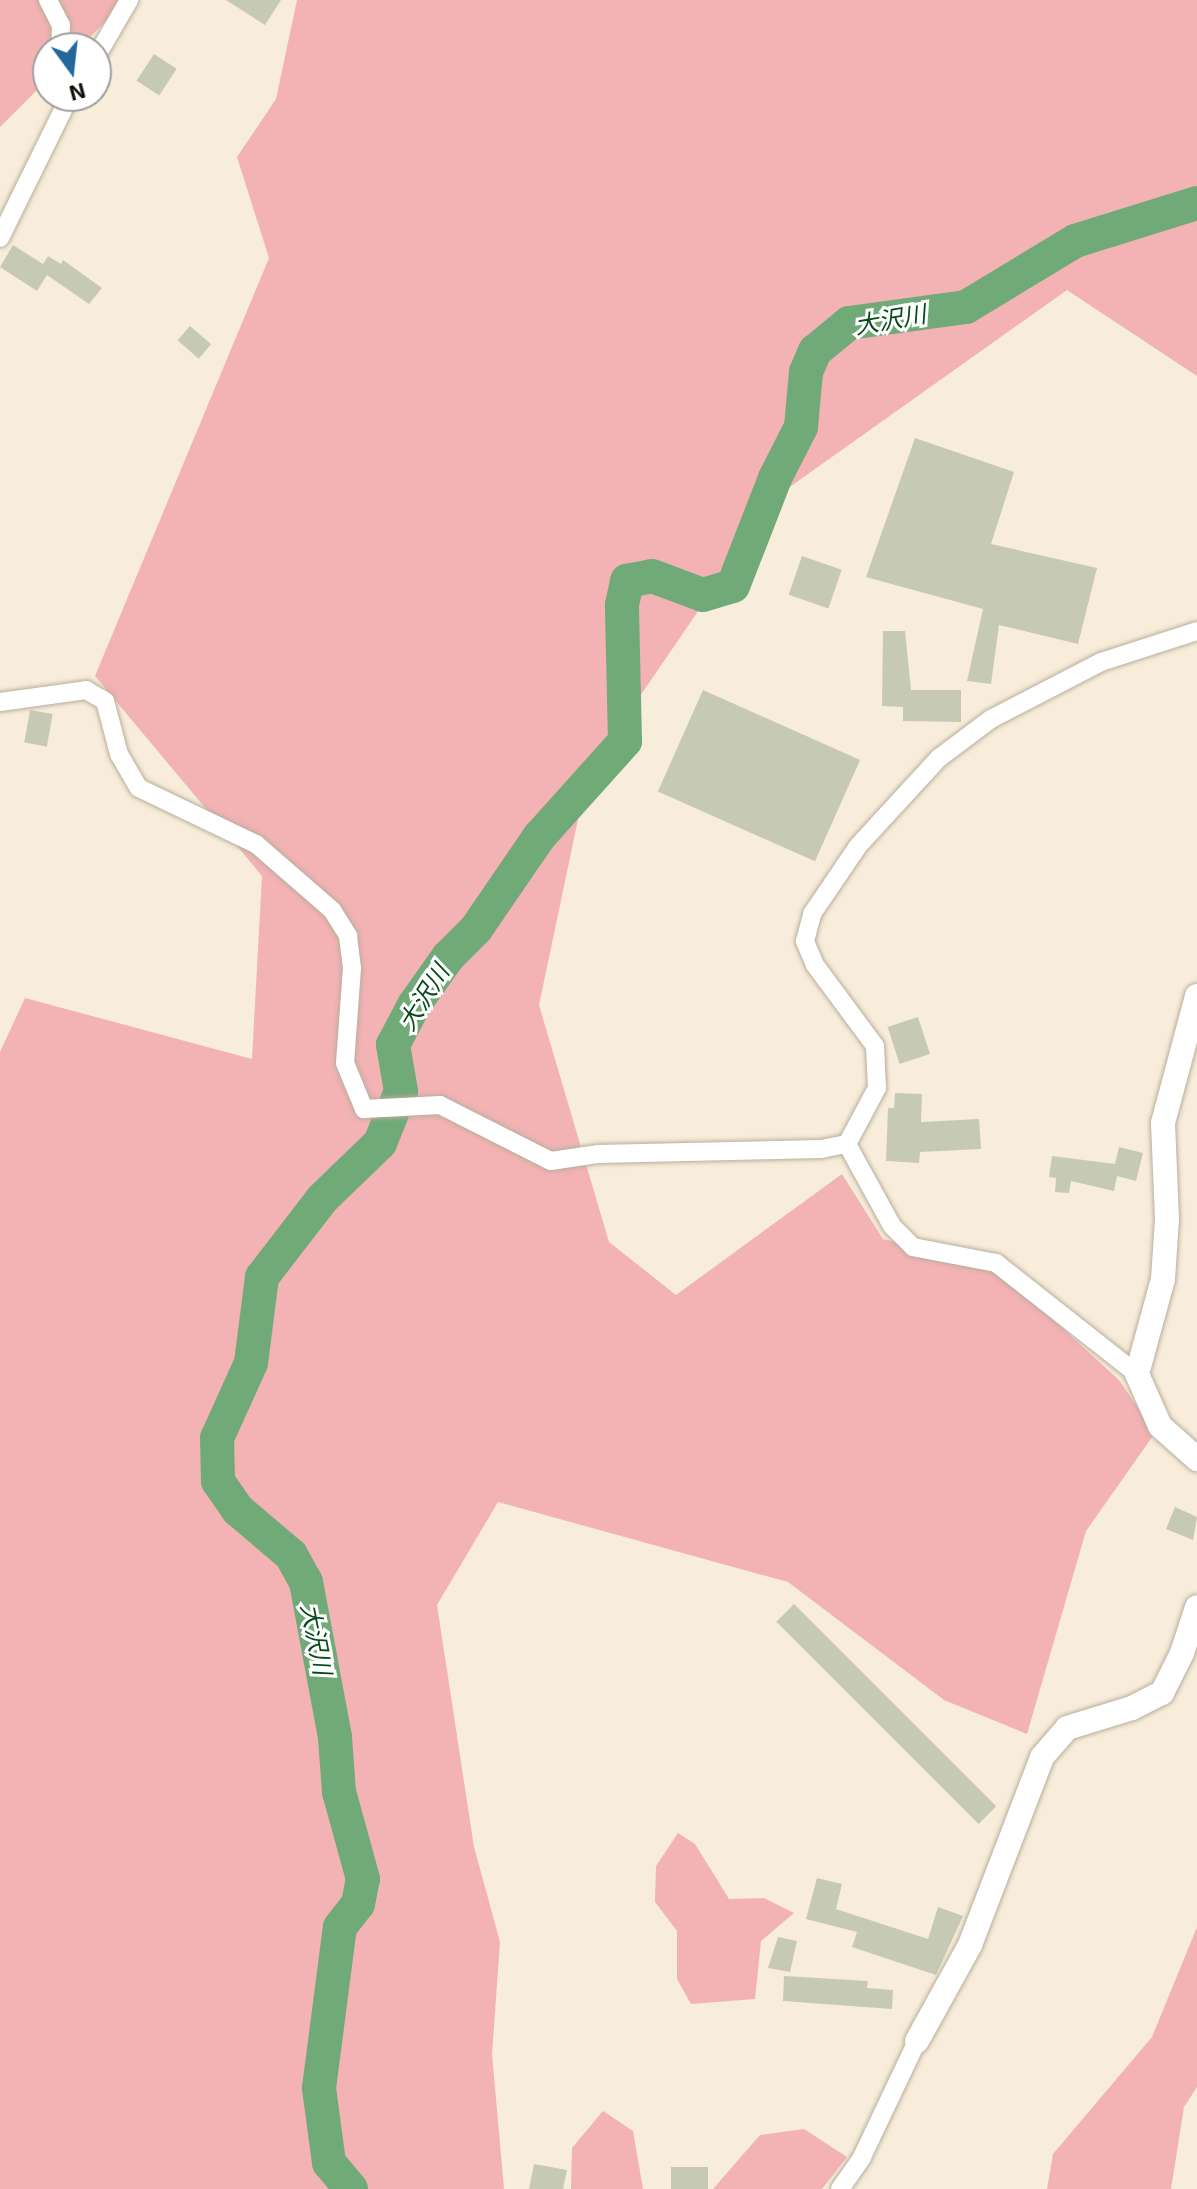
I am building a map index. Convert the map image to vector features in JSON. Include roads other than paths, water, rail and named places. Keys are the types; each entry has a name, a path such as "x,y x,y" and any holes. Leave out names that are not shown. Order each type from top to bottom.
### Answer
{"street":[{"path":"48,0 61,25 61,32"},
{"path":"110,32 129,0"},
{"path":"56,112 56,117"},
{"path":"0,238 59,112"},
{"path":"847,1144 872,1103 879,1069 875,1046 815,965 805,941 812,914 858,846 919,780 991,719 1101,662 1197,631"},
{"path":"0,702 86,690 105,701 119,754 139,788 256,844 332,910 348,936 352,968 345,1063 364,1109 440,1105 551,1161 598,1154 847,1144"},
{"path":"1137,1374 1163,1279 1167,1219 1163,1123 1197,996"},
{"path":"847,1144 892,1226 913,1247 996,1263 1137,1374 1160,1426 1195,1456"},
{"path":"840,2189 862,2157 917,2041 970,1945 1042,1757 1067,1728 1132,1708 1162,1693 1182,1653 1197,1607"}],"waterway":[{"name":"大沢川","path":"351,2189 329,2163 319,2088 340,1927 358,1904 363,1879 339,1792 335,1737 306,1582 291,1555 238,1510 218,1481 217,1438 251,1363 262,1277 322,1199 380,1143 401,1091 393,1045 414,1005 448,957 476,929 539,837 625,741 622,605 627,581 652,576 703,595 733,586 775,478 801,427 806,372 815,351 849,323 966,307 1075,241 1197,203"}]}
